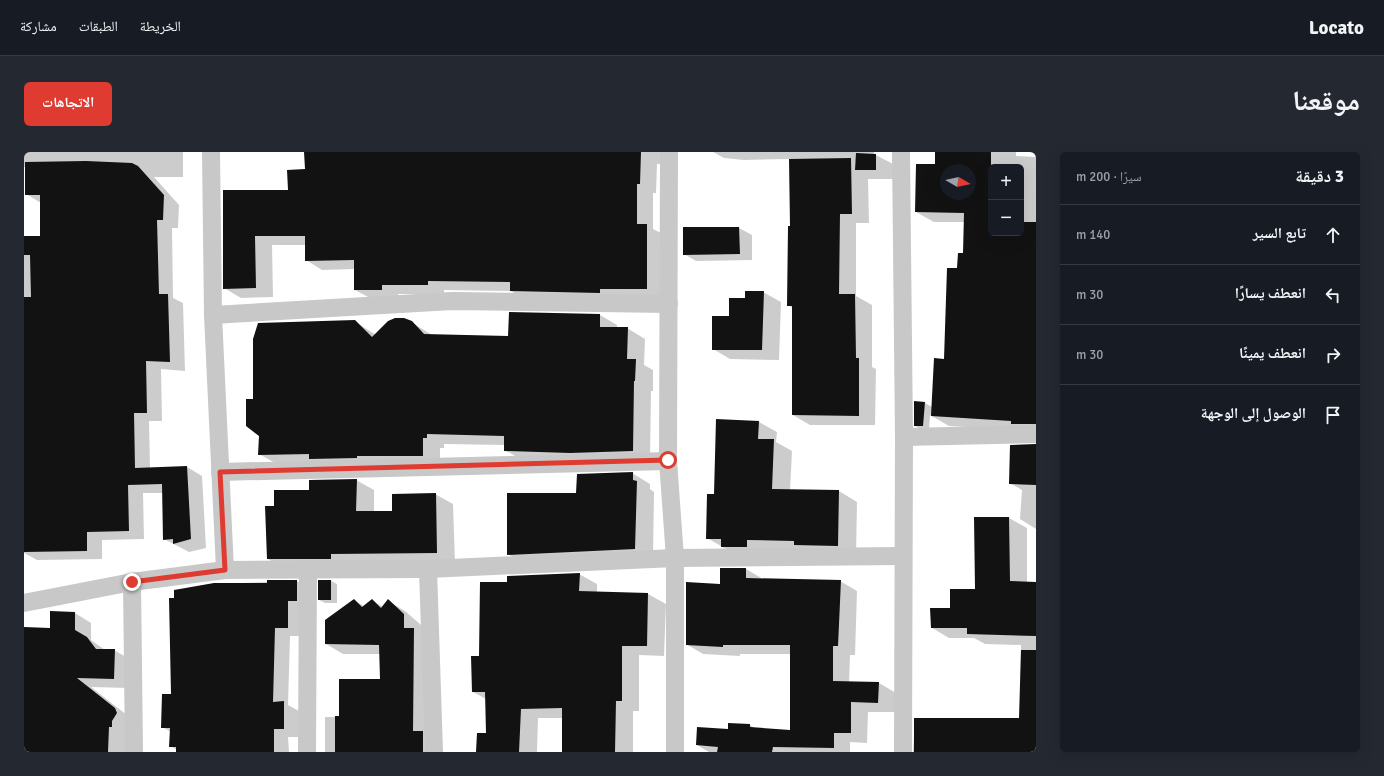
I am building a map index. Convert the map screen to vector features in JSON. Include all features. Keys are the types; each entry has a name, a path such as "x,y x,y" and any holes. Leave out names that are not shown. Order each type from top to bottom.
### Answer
{"street":[{"path":"211,152 213,315 225,570"},
{"path":"669,152 668,460 674,558 675,752"},
{"path":"901,152 904,437 902,556 903,752"},
{"path":"213,315 452,301 669,304"},
{"path":"904,437 1036,434"},
{"path":"220,472 668,460"},
{"path":"24,603 132,582 225,570 428,569 674,558 902,556"},
{"path":"428,569 434,752"},
{"path":"307,752 308,570"},
{"path":"132,582 134,752"}],"building":[{"path":"304,152 641,152 640,184 637,184 637,224 647,224 647,289 600,289 600,293 510,291 510,282 428,281 428,285 382,285 382,290 354,290 354,260 305,261 305,236 255,236 256,288 223,289 223,190 288,190 287,170 305,169"},
{"path":"935,152 991,152 991,164 988,164 988,236 1024,236 1024,222 1036,222 1036,424 1011,424 1011,421 931,416 934,358 944,359 947,268 957,268 958,253 963,253 964,213 915,212 916,164 935,164"},
{"path":"856,153 876,154 876,170 855,170"},
{"path":"851,158 852,214 840,214 839,294 855,294 856,358 859,358 859,416 792,415 792,306 787,306 788,226 790,226 789,159"},
{"path":"86,161 132,163 138,166 164,195 163,220 157,220 159,294 168,294 170,362 146,361 147,413 134,413 135,468 187,466 191,539 173,544 173,539 163,540 162,484 128,485 129,531 87,532 87,551 24,552 24,297 31,297 30,255 24,255 24,236 40,236 40,195 25,195 25,162"},
{"path":"683,227 739,227 740,254 683,255"},
{"path":"745,291 764,291 762,350 712,350 712,316 729,316 729,298 745,298"},
{"path":"509,312 600,314 600,327 628,327 627,359 636,359 634,381 633,451 570,453 504,451 504,436 427,434 427,438 423,438 423,456 357,456 357,458 309,459 309,454 258,455 259,436 246,426 246,399 253,399 253,339 258,323 355,320 372,337 388,321 395,318 404,318 412,321 424,334 508,336"},
{"path":"914,401 925,402 923,426 914,426"},
{"path":"716,419 759,421 758,439 774,439 772,489 839,490 838,546 794,545 794,541 747,540 747,547 721,547 721,539 706,539 707,494 714,494"},
{"path":"1036,444 1036,485 1009,484 1010,445"},
{"path":"633,472 633,480 637,481 635,549 507,555 507,493 576,493 577,474"},
{"path":"357,479 356,511 392,511 392,494 436,493 437,553 331,554 331,559 267,559 265,506 274,506 274,490 309,490 309,480"},
{"path":"974,517 1009,517 1010,581 1036,582 1036,636 967,634 967,628 931,628 930,608 950,608 950,589 975,589"},
{"path":"720,568 746,568 746,578 841,580 838,646 833,646 833,681 879,682 878,703 851,702 851,733 834,733 834,748 773,747 772,752 717,752 718,747 696,745 697,727 728,729 728,723 750,724 750,727 790,730 790,645 723,645 723,647 686,645 686,582 720,584"},
{"path":"580,573 579,591 648,593 647,646 622,646 622,701 616,701 615,752 562,752 562,708 521,709 519,752 476,752 477,733 486,733 485,692 472,692 471,656 479,656 480,582 507,582 507,576"},
{"path":"267,580 297,580 297,601 288,601 288,628 275,628 273,702 284,701 284,729 274,729 274,752 176,752 176,747 169,747 170,728 161,728 162,694 171,694 169,598 174,598 174,590 214,583 267,583"},
{"path":"318,580 331,580 331,600 318,600"},
{"path":"354,599 362,607 372,599 381,608 388,599 404,614 404,628 414,628 413,731 423,731 423,752 335,752 335,716 339,716 339,679 380,679 379,645 325,644 325,620"},
{"path":"50,611 75,612 75,630 87,637 96,649 115,649 114,679 77,678 115,708 117,713 112,721 112,727 109,727 108,752 24,752 24,627 50,628"},
{"path":"1021,650 1036,650 1036,752 914,752 914,718 1019,718"}],"route":[{"path":"132,582 225,570 220,472 668,460"}]}
